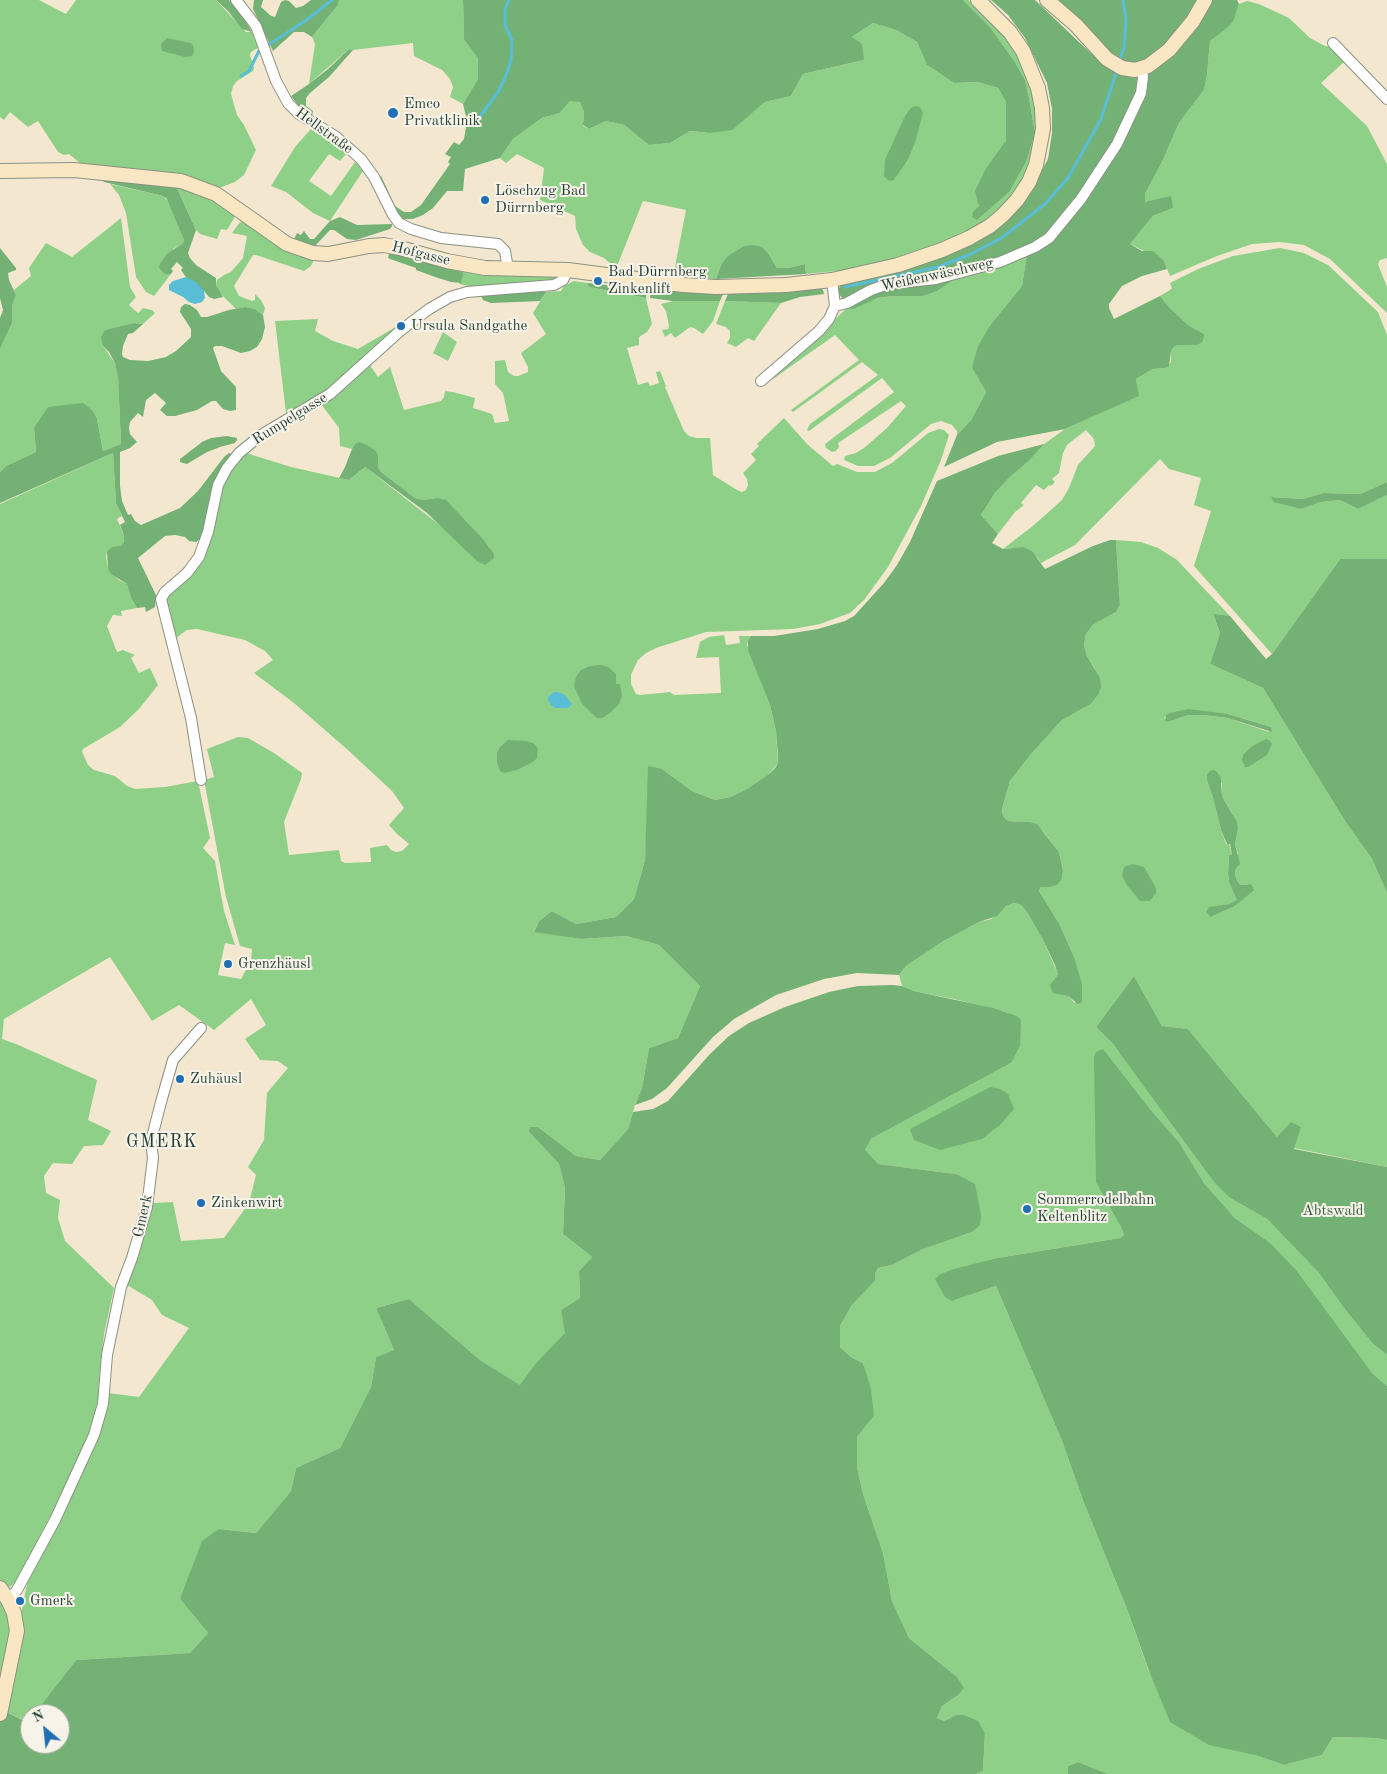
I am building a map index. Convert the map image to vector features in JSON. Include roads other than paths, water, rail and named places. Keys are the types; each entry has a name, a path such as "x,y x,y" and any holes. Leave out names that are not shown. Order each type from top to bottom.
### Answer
{"main road":[{"name":"Hofgasse","path":"0,171 74,170 180,182 216,194 287,244 302,251 313,253 328,254 384,245 468,265 508,269 568,270 683,285 716,287 786,285 832,280 898,265 970,238 990,226 1003,215 1017,200 1029,182 1036,165 1043,129 1042,108 1038,88 1023,51 1010,32 978,0"},
{"path":"1047,0 1076,25 1102,55 1117,66 1136,70 1156,61 1170,50 1193,20 1205,0"},
{"path":"0,1714 18,1631 14,1613 4,1594"}],"street":[{"name":"Hellstraße","path":"236,0 256,26 276,81 288,103 298,114 335,136 362,159 399,223 411,230 440,238 498,244 507,256 508,269"},
{"path":"1333,43 1387,99"},
{"name":"Weißenwäschweg","path":"835,306 847,303 871,290 888,284 936,279 1000,262 1035,247 1049,238 1081,198 1118,144 1141,93 1144,77 1142,68"},
{"name":"Rumpelgasse","path":"201,780 191,718 161,599 165,592 187,573 199,557 208,532 218,485 226,468 239,453 260,435 330,394 400,331 429,309 450,297 470,291 554,285 563,280 568,270"},
{"path":"761,381 824,326 833,313 835,306 832,280"},
{"name":"Gmerk","path":"4,1594 17,1590 55,1520 94,1434 103,1404 107,1355 121,1288 147,1207 153,1158 151,1141 161,1102 173,1060 201,1028"}],"water":[{"path":"186,277 196,282 204,291 205,298 202,302 195,304 189,302 169,290 169,285 173,281"},
{"path":"554,692 565,695 572,704 568,708 555,708 548,700 548,697"}],"waterway":[{"path":"241,76 249,71 259,51 305,21 332,0"},
{"path":"477,121 498,92 511,61 512,40 505,25 505,9 509,0"},
{"path":"1119,62 1124,48 1126,19 1123,0"},
{"path":"845,287 938,267 969,255 1000,239 1045,204 1068,178 1101,119 1117,70"}],"place":[{"name":"Emco Privatklinik","path":"393,113"},
{"name":"Löschzug Bad Dürrnberg","path":"485,200"},
{"name":"Bad Dürrnberg Zinkenlift","path":"598,281"},
{"name":"Ursula Sandgathe","path":"401,326"},
{"name":"Grenzhäusl","path":"228,964"},
{"name":"Zuhäusl","path":"180,1079"},
{"name":"Zinkenwirt","path":"201,1203"},
{"name":"Sommerrodelbahn Keltenblitz","path":"1027,1209"},
{"name":"Gmerk","path":"20,1601"}],"district":[{"name":"GMERK","path":"162,1142"}],"park label":[{"name":"Abtswald","path":"1333,1211"}]}
